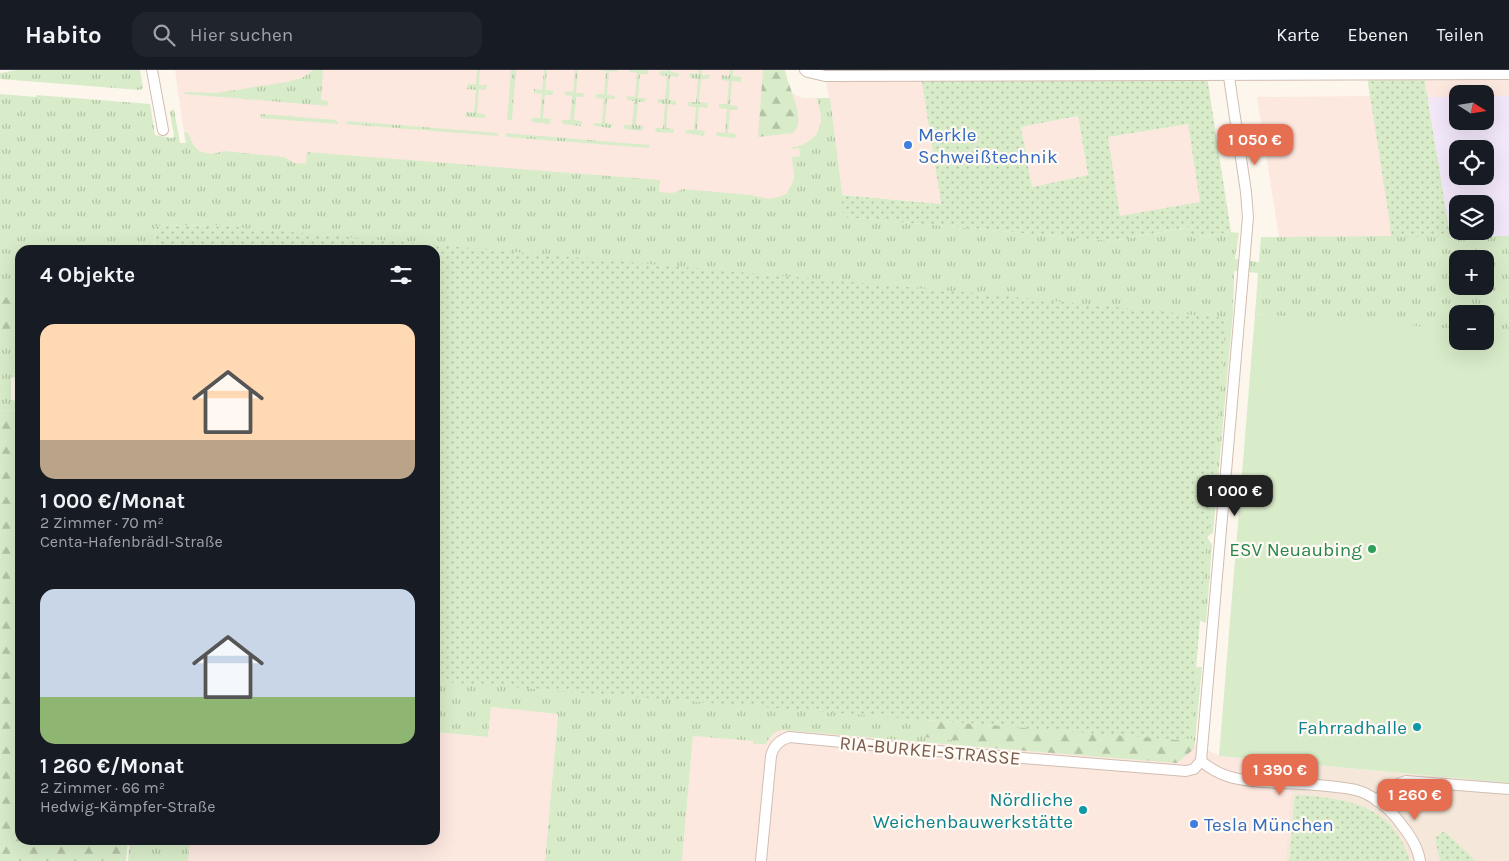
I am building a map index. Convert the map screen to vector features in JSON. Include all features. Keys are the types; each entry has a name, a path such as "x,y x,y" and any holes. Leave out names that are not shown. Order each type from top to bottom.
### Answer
{"street":[{"path":"152,70 163,130"},
{"path":"805,70 825,76 1229,72 1509,74"},
{"path":"1229,72 1248,217 1201,761 1212,770 1234,779 1358,791 1377,800 1398,819 1409,834 1419,854 1420,861"},
{"name":"RIA-BURKEI-STRASSE","path":"761,861 770,756 773,747 780,740 789,737 1186,771 1194,769 1201,761"},
{"path":"1377,800 1388,788 1406,780 1509,789"}],"shaded area":[{"path":"175,70 785,70 789,87 793,94 803,98 829,98 824,70 920,70 941,204 842,195 844,217 188,160"},
{"path":"1366,70 1509,70 1509,96 1494,96 1494,85 1449,85 1449,97 1428,97 1449,237 1279,237 1257,97 1370,96"},
{"path":"1494,96 1509,96 1509,237 1494,237 1494,195 1449,195 1449,231 1428,97 1449,97 1449,130 1494,130"},
{"path":"1078,116 1088,175 1032,187 1021,127"},
{"path":"1188,124 1201,203 1120,217 1107,137"},
{"path":"756,706 1190,741 1219,756 1293,763 1285,861 682,861 693,736 753,741"},
{"path":"491,707 558,713 545,861 188,861 189,845 440,845 440,732 488,737"},
{"path":"1293,763 1509,783 1509,861 1285,861"}],"green space":[{"path":"17,70 140,70 143,88 140,90 0,79 0,73"},
{"path":"313,70 323,70 321,100 328,101 328,106 184,94 185,92 216,93 286,82 302,78"},
{"path":"477,70 480,70 479,85 487,85 486,90 479,89 477,113 485,114 485,118 465,117 466,112 474,113 476,90 467,89 468,84 476,84"},
{"path":"511,70 516,70 512,120 507,120"},
{"path":"544,70 547,70 545,90 553,91 553,95 545,95 543,118 551,119 550,124 532,122 531,120 532,118 540,118 542,94 534,93 534,89 542,90"},
{"path":"575,70 578,70 576,93 584,93 583,97 576,97 574,120 582,121 581,126 563,124 562,122 562,120 570,120 572,96 565,95 565,91 573,92"},
{"path":"598,70 617,70 617,72 609,71 607,95 615,96 615,99 607,99 605,123 613,124 611,128 594,126 594,123 602,123 604,99 596,98 596,94 604,94 606,71"},
{"path":"629,70 648,70 648,74 640,74 638,98 646,98 645,102 638,102 636,125 644,126 642,131 625,129 624,127 624,125 632,125 634,101 627,100 627,96 635,97 637,73 629,72"},
{"path":"668,70 679,73 678,77 670,76 669,100 676,101 676,105 668,104 666,128 674,129 673,133 656,132 655,128 663,128 665,104 657,103 658,99 665,99 667,76 659,75 660,71"},
{"path":"699,70 702,70 702,75 710,75 709,79 701,79 699,102 708,103 707,108 699,107 697,130 705,131 704,136 685,133 686,130 694,130 696,107 688,106 688,102 696,102 698,79 690,78 690,73 698,74"},
{"path":"730,70 733,70 733,76 741,77 741,82 732,81 730,105 738,106 738,110 730,110 728,133 736,134 735,138 716,136 717,132 725,133 727,109 719,108 719,104 727,104 729,81 721,80 721,75 729,76"},
{"path":"763,70 785,70 798,112 797,127 793,133 758,137"},
{"path":"920,70 1206,70 1231,232 1192,238 1189,227 1112,241 844,217 841,195 941,204","holes":["1078,116 1088,175 1032,187 1021,127","1188,124 1200,202 1120,216 1108,137"]},
{"path":"1366,70 1423,70 1449,237 1392,237"},
{"path":"0,94 150,104 155,135 172,138 174,136 170,112 174,109 180,143 186,143 184,132 188,133 194,146 199,151 212,154 224,151 284,157 294,163 306,164 307,152 660,180 659,192 673,193 683,189 751,195 769,199 786,194 794,177 792,157 800,156 799,148 792,149 792,147 808,142 816,135 821,119 817,98 830,98 845,217 1112,241 1190,227 1192,238 1231,232 1239,233 1235,259 1259,262 1261,237 1391,236 1390,227 1436,149 1449,240 1494,240 1494,236 1509,236 1509,334 1494,333 1494,305 1449,305 1449,329 1255,314 1258,273 1234,271 1233,313 1213,533 1209,530 1204,532 1212,545 1206,623 1198,620 1194,667 1202,667 1195,742 1188,736 1174,740 1161,721 925,720 924,737 971,742 992,748 783,730 773,734 766,744 753,744 753,741 693,736 682,861 545,861 558,714 491,707 488,737 440,732 440,245 391,245 213,225 156,226 154,245 15,245 15,299 0,296"},
{"path":"261,114 336,120 338,124 260,118"},
{"path":"348,121 498,133 498,136 345,124"},
{"path":"506,133 649,145 649,148 506,137"},
{"path":"213,225 437,245 154,245 155,226"},
{"path":"440,245 974,293 1226,318 1208,522 1212,533 1207,537 1190,741 440,681"},
{"path":"0,296 15,299 15,343 0,341"},
{"name":"ESV Neuaubing","path":"1255,314 1449,328 1449,350 1494,350 1494,332 1509,333 1509,783 1219,756"},
{"path":"0,341 15,342 15,377 11,378 11,400 15,400 15,411 0,410"},
{"path":"0,410 15,411 15,845 128,845 126,861 0,861"},
{"path":"924,720 976,724 1161,721 1174,740 1188,736 1195,742 1194,749 1177,763 992,748 971,742 924,737"},
{"path":"1295,795 1349,802 1380,816 1392,827 1402,842 1410,861 1289,861"},
{"path":"1444,831 1476,861 1440,861 1435,838"},
{"path":"130,845 190,845 188,861 128,861"}],"place":[{"name":"Merkle Schweißtechnik","path":"908,145"},
{"name":"ESV Neuaubing","path":"1372,549"},
{"name":"Fahrradhalle","path":"1417,727"},
{"name":"Nördliche Weichenbauwerkstätte","path":"1083,810"},
{"name":"Tesla München","path":"1194,824"}]}
